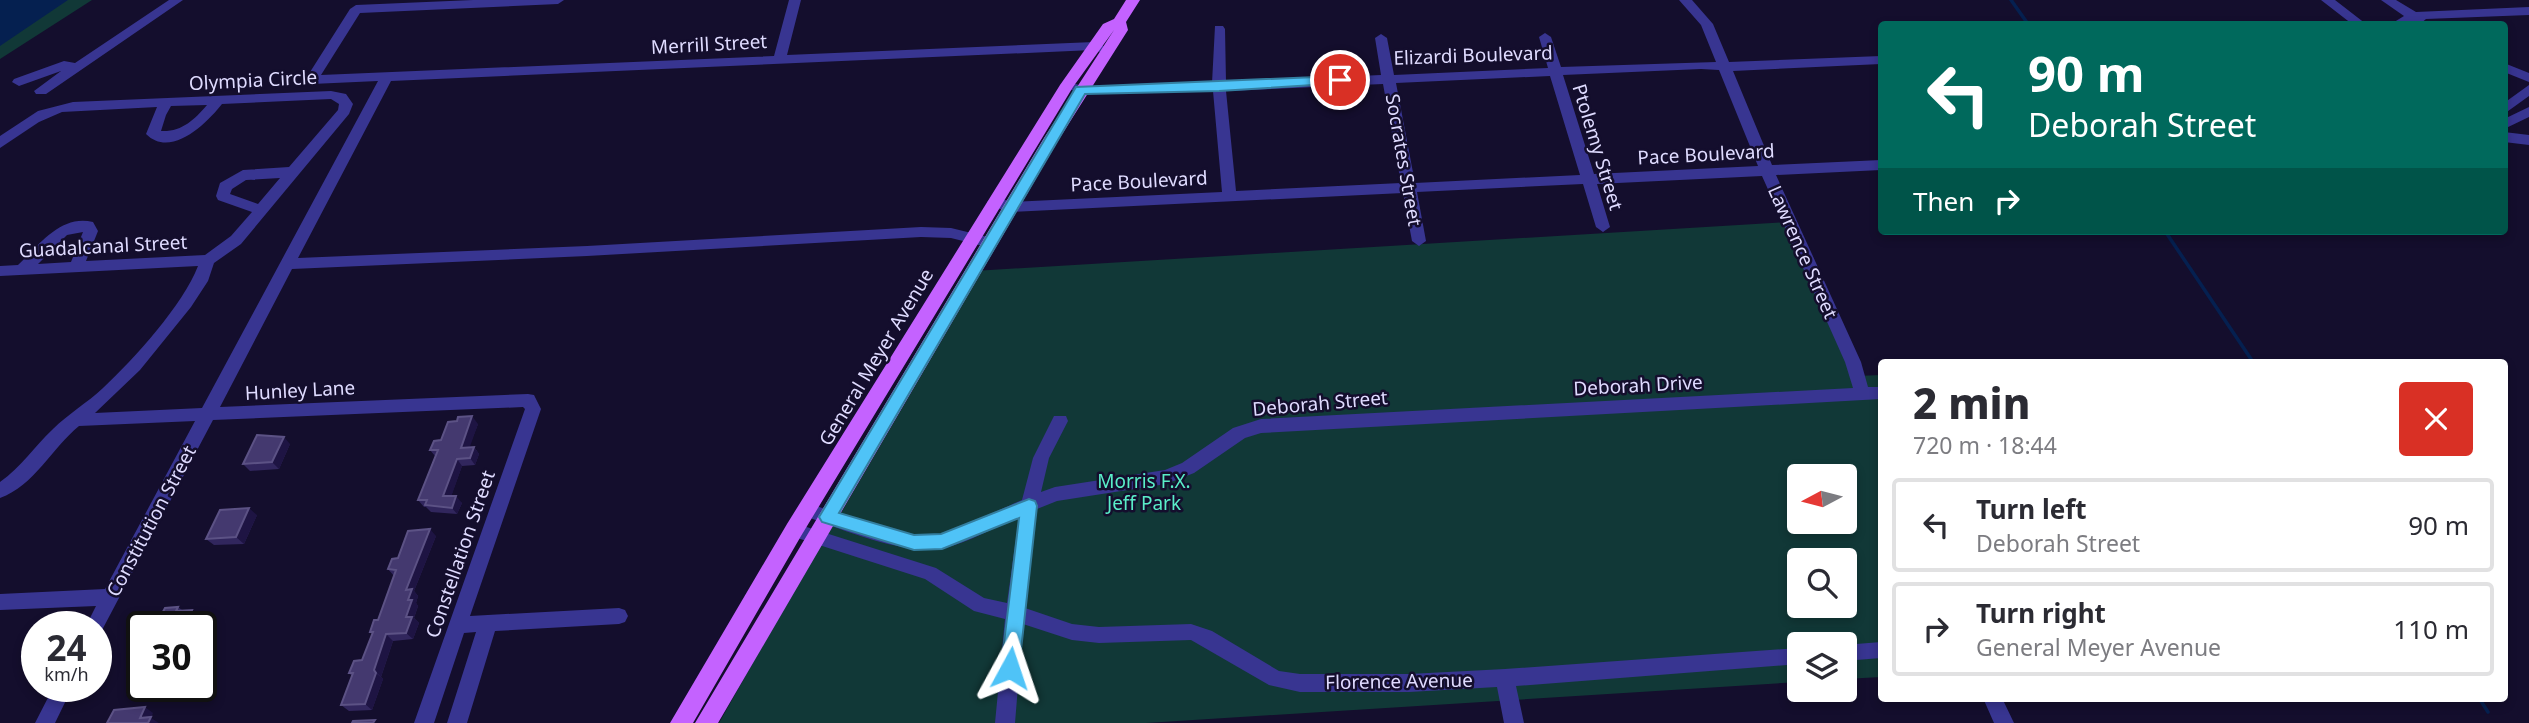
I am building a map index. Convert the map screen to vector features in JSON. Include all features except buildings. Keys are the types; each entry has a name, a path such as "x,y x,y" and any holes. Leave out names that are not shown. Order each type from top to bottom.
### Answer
{"main road":[{"name":"General Meyer Avenue","path":"681,723 794,530 1008,201 1074,87 1100,48 1108,27 1119,22 1133,0"},
{"name":"General Meyer Avenue","path":"1008,201 1074,87"},
{"name":"General Meyer Avenue","path":"706,723 828,517 981,240"}],"street":[{"path":"41,91 177,0"},
{"name":"Merrill Street","path":"558,0 356,9 312,80 1100,48"},
{"path":"779,61 795,0"},
{"name":"Lawrence Street","path":"1685,0 1707,24 1764,165 1853,362 1862,393"},
{"path":"2327,0 2356,21"},
{"path":"2387,0 2423,21"},
{"path":"2403,21 2414,16 2529,11"},
{"path":"1219,29 1219,87 1229,190"},
{"name":"Ptolemy Street","path":"1545,37 1603,227"},
{"name":"Socrates Street","path":"1381,38 1419,241"},
{"path":"19,82 103,50"},
{"name":"Elizardi Boulevard","path":"1074,87 1219,87 1555,71 1724,65 1738,67 1878,60"},
{"path":"2508,68 2529,78"},
{"name":"Constitution Street","path":"103,611 386,78"},
{"path":"2508,106 2529,89"},
{"name":"Olympia Circle","path":"0,143 32,118 57,108 341,97 346,104 344,111 236,240 208,260"},
{"path":"166,104 155,123 153,134 177,135 189,131 218,101"},
{"path":"2508,110 2527,116"},
{"path":"2508,123 2527,116"},
{"path":"2508,137 2529,140"},
{"name":"Pace Boulevard","path":"1764,165 1878,154"},
{"name":"Pace Boulevard","path":"1008,201 1764,165 1878,165"},
{"path":"263,210 227,199 223,196 225,186 243,175 294,172"},
{"path":"23,269 63,230 88,226 91,231 77,266"},
{"path":"288,264 573,252 921,232 981,240"},
{"path":"0,491 24,474 59,433 134,366 186,303 200,281 208,260"},
{"name":"Guadalcanal Street","path":"0,271 208,260"},
{"path":"1862,393 1878,393"},
{"name":"Deborah Drive","path":"1486,414 1862,393"},
{"name":"Hunley Lane","path":"75,420 528,400"},
{"name":"Constellation Street","path":"424,723 533,409 528,400"},
{"name":"Deborah Street","path":"808,510 914,542 942,541 1055,494 1166,477 1188,468 1239,433 1261,426 1486,414"},
{"path":"1005,723 1015,613 1029,506 1041,458 1060,421"},
{"name":"Florence Avenue","path":"794,530 930,573 980,605 1015,613 1072,632 1099,635 1191,632 1206,637 1276,679 1300,683 1409,683 1505,678 1787,657"},
{"path":"0,602 110,597"},
{"path":"458,625 619,616"},
{"path":"457,723 488,623"},
{"path":"1857,652 1878,650"},
{"path":"1505,678 1514,723"},
{"path":"45,723 56,702"},
{"path":"1994,702 2004,723"}],"green space":[{"path":"62,0 92,0 0,59 0,43"},
{"name":"Morris F.X. Jeff Park","path":"1790,222 1857,376 1878,375 1878,677 1857,678 1857,632 1787,632 1787,683 1146,723 719,723 974,271"}],"water":[{"path":"0,0 68,0 0,46"}],"waterway":[{"path":"2011,0 2026,21"},
{"path":"2168,235 2251,359"},
{"path":"2482,702 2488,712"}],"route":[{"path":"1010,668 1029,506 942,541 914,542 828,517 1080,90 1219,87 1340,80"}]}
